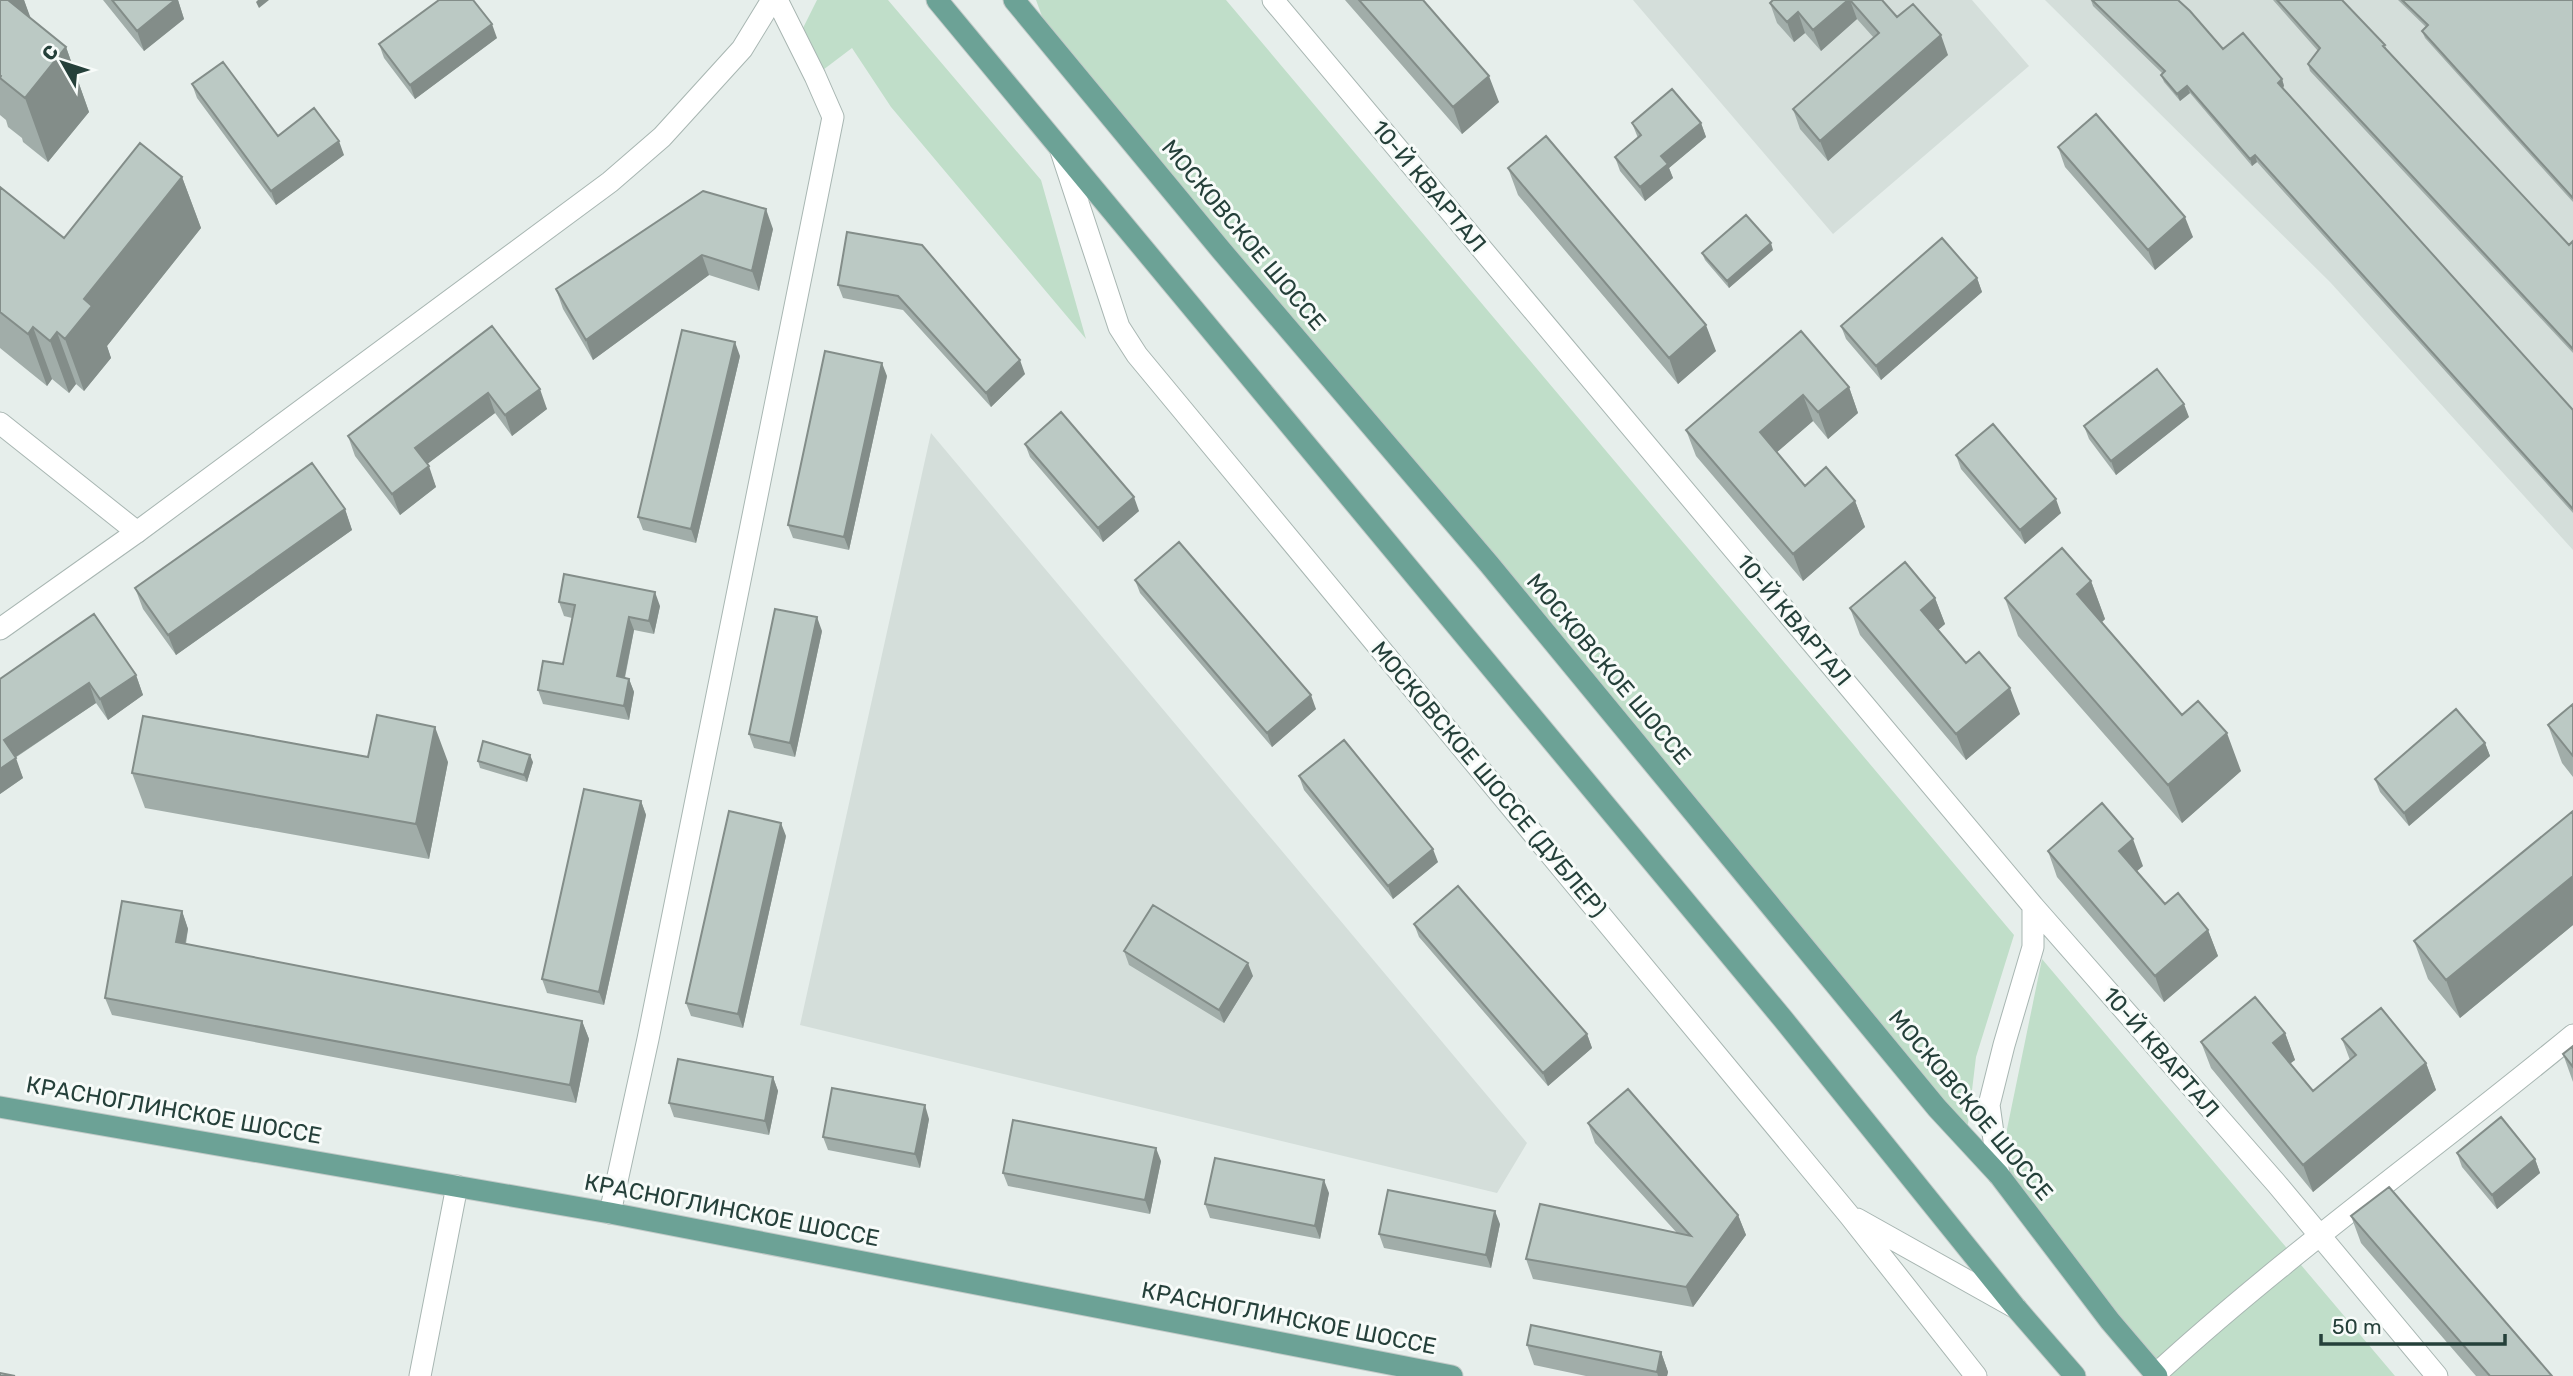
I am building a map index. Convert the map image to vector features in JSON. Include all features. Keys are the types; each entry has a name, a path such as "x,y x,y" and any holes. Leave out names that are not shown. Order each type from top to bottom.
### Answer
{"main road":[{"path":"937,0 1783,1019 2016,1308 2075,1376"},
{"name":"МОСКОВСКОЕ ШОССЕ","path":"1014,0 1221,250 1489,564 1937,1108 1999,1175 2110,1321 2155,1375"},
{"name":"КРАСНОГЛИНСКОЕ ШОССЕ","path":"0,1107 610,1213 1452,1376"}],"street":[{"path":"0,629 137,532 610,182 662,137 742,49 775,0 833,117 651,1026 610,1213"},
{"name":"10-Й КВАРТАЛ","path":"1273,0 2034,906 2320,1235 2437,1376"},
{"name":"МОСКОВСКОЕ ШОССЕ (ДУБЛЕР)","path":"1061,151 1119,327 1137,355 1849,1215 1976,1376"},
{"path":"0,423 137,532"},
{"path":"1999,1175 1989,1105 2033,947 2034,906"},
{"path":"2155,1375 2223,1312 2477,1114 2573,1035"},
{"path":"420,1376 457,1186"},
{"path":"1849,1215 2016,1308"}],"shaded area":[{"path":"1633,0 1972,0 2029,66 1833,234"},
{"path":"2045,0 2573,0 2573,550 2330,282"},
{"path":"931,433 1527,1143 1497,1193 800,1025"}],"green space":[{"path":"817,0 888,0 1041,180 1086,339 891,107 852,48 815,76 797,40"},
{"path":"1036,0 1226,0 2014,935 1976,1057 1966,1140 1053,46"},
{"path":"2042,959 2395,1376 2161,1376 2013,1194 2006,1134"}],"building":[{"path":"0,0 8,0 66,47 25,98 0,78"},
{"path":"112,0 175,0 137,31"},
{"path":"439,0 473,0 492,24 410,85 379,44"},
{"path":"1359,0 1423,0 1489,76 1453,107"},
{"path":"1773,0 1848,0 1813,30 1798,12 1787,22 1770,3"},
{"path":"1850,0 1882,0 1897,17 1913,4 1941,35 1820,141 1793,109 1879,33"},
{"path":"2092,0 2178,0 2223,49 2243,33 2282,79 2278,83 2573,410 2573,509 2255,155 2250,159 2187,86 2177,94 2161,75 2165,71"},
{"path":"2277,0 2342,0 2569,245 2573,241 2573,349 2308,64 2320,48"},
{"path":"2402,0 2573,0 2573,198 2422,31 2428,25"},
{"path":"223,62 278,136 314,108 339,141 271,191 192,84"},
{"path":"1672,89 1701,123 1661,156 1668,164 1640,187 1615,157 1641,135 1632,123"},
{"path":"2096,114 2185,217 2148,250 2058,147"},
{"path":"1546,136 1706,325 1669,358 1508,168"},
{"path":"140,143 182,177 84,299 92,306 65,339 57,332 50,341 33,327 28,334 0,312 0,187 64,238"},
{"path":"703,191 766,209 752,271 702,255 586,340 556,289"},
{"path":"1746,215 1771,243 1727,281 1702,253"},
{"path":"847,232 922,245 1020,360 986,393 898,296 838,285"},
{"path":"1942,238 1977,278 1876,366 1841,326"},
{"path":"492,326 540,389 505,415 488,393 415,448 429,466 392,494 348,436"},
{"path":"682,330 735,342 691,529 638,517"},
{"path":"1801,331 1849,387 1818,412 1803,395 1760,432 1805,486 1826,467 1855,501 1793,554 1686,430"},
{"path":"825,351 882,363 844,537 788,525"},
{"path":"2157,369 2184,404 2111,461 2084,426"},
{"path":"1061,412 1134,497 1098,528 1025,444"},
{"path":"1993,424 2056,499 2020,530 1956,455"},
{"path":"312,463 345,509 168,635 135,588"},
{"path":"1179,542 1311,695 1267,733 1135,580"},
{"path":"2062,548 2091,581 2077,594 2182,715 2198,701 2227,733 2168,785 2005,598"},
{"path":"1905,562 1935,598 1921,610 1966,663 1979,652 2010,688 1956,734 1850,608"},
{"path":"564,574 655,592 649,621 629,617 617,676 629,679 624,706 538,690 543,661 563,664 575,605 559,602"},
{"path":"775,609 817,617 790,743 749,734"},
{"path":"94,614 136,675 100,699 89,683 4,740 16,758 0,769 0,679"},
{"path":"2573,704 2573,756 2548,725"},
{"path":"2456,709 2485,743 2404,813 2375,779"},
{"path":"377,715 435,727 416,824 132,773 143,716 368,757"},
{"path":"1344,740 1433,849 1388,886 1299,776"},
{"path":"483,741 530,755 524,775 478,761"},
{"path":"584,789 641,801 599,992 542,979"},
{"path":"2102,803 2133,839 2119,851 2165,904 2178,893 2208,930 2155,976 2048,851"},
{"path":"729,811 781,823 738,1014 686,1003"},
{"path":"2573,811 2573,876 2446,980 2414,941"},
{"path":"1458,886 1587,1034 1543,1073 1414,924"},
{"path":"122,901 182,911 176,942 582,1021 570,1085 105,998"},
{"path":"1153,905 1248,963 1219,1010 1124,951"},
{"path":"2255,997 2285,1033 2273,1043 2313,1091 2356,1055 2342,1039 2381,1008 2426,1063 2303,1165 2201,1042"},
{"path":"2573,1046 2573,1067 2563,1054"},
{"path":"678,1059 773,1077 765,1121 669,1103"},
{"path":"832,1088 925,1105 915,1154 823,1137"},
{"path":"1628,1089 1738,1215 1686,1287 1526,1259 1540,1204 1691,1236 1588,1123"},
{"path":"2501,1117 2535,1159 2492,1195 2457,1153"},
{"path":"1013,1120 1156,1148 1145,1200 1003,1173"},
{"path":"1215,1158 1324,1180 1315,1226 1205,1204"},
{"path":"2389,1187 2552,1376 2490,1376 2351,1216"},
{"path":"1388,1190 1495,1211 1486,1255 1379,1234"},
{"path":"1531,1325 1661,1352 1657,1372 1527,1345"}]}
